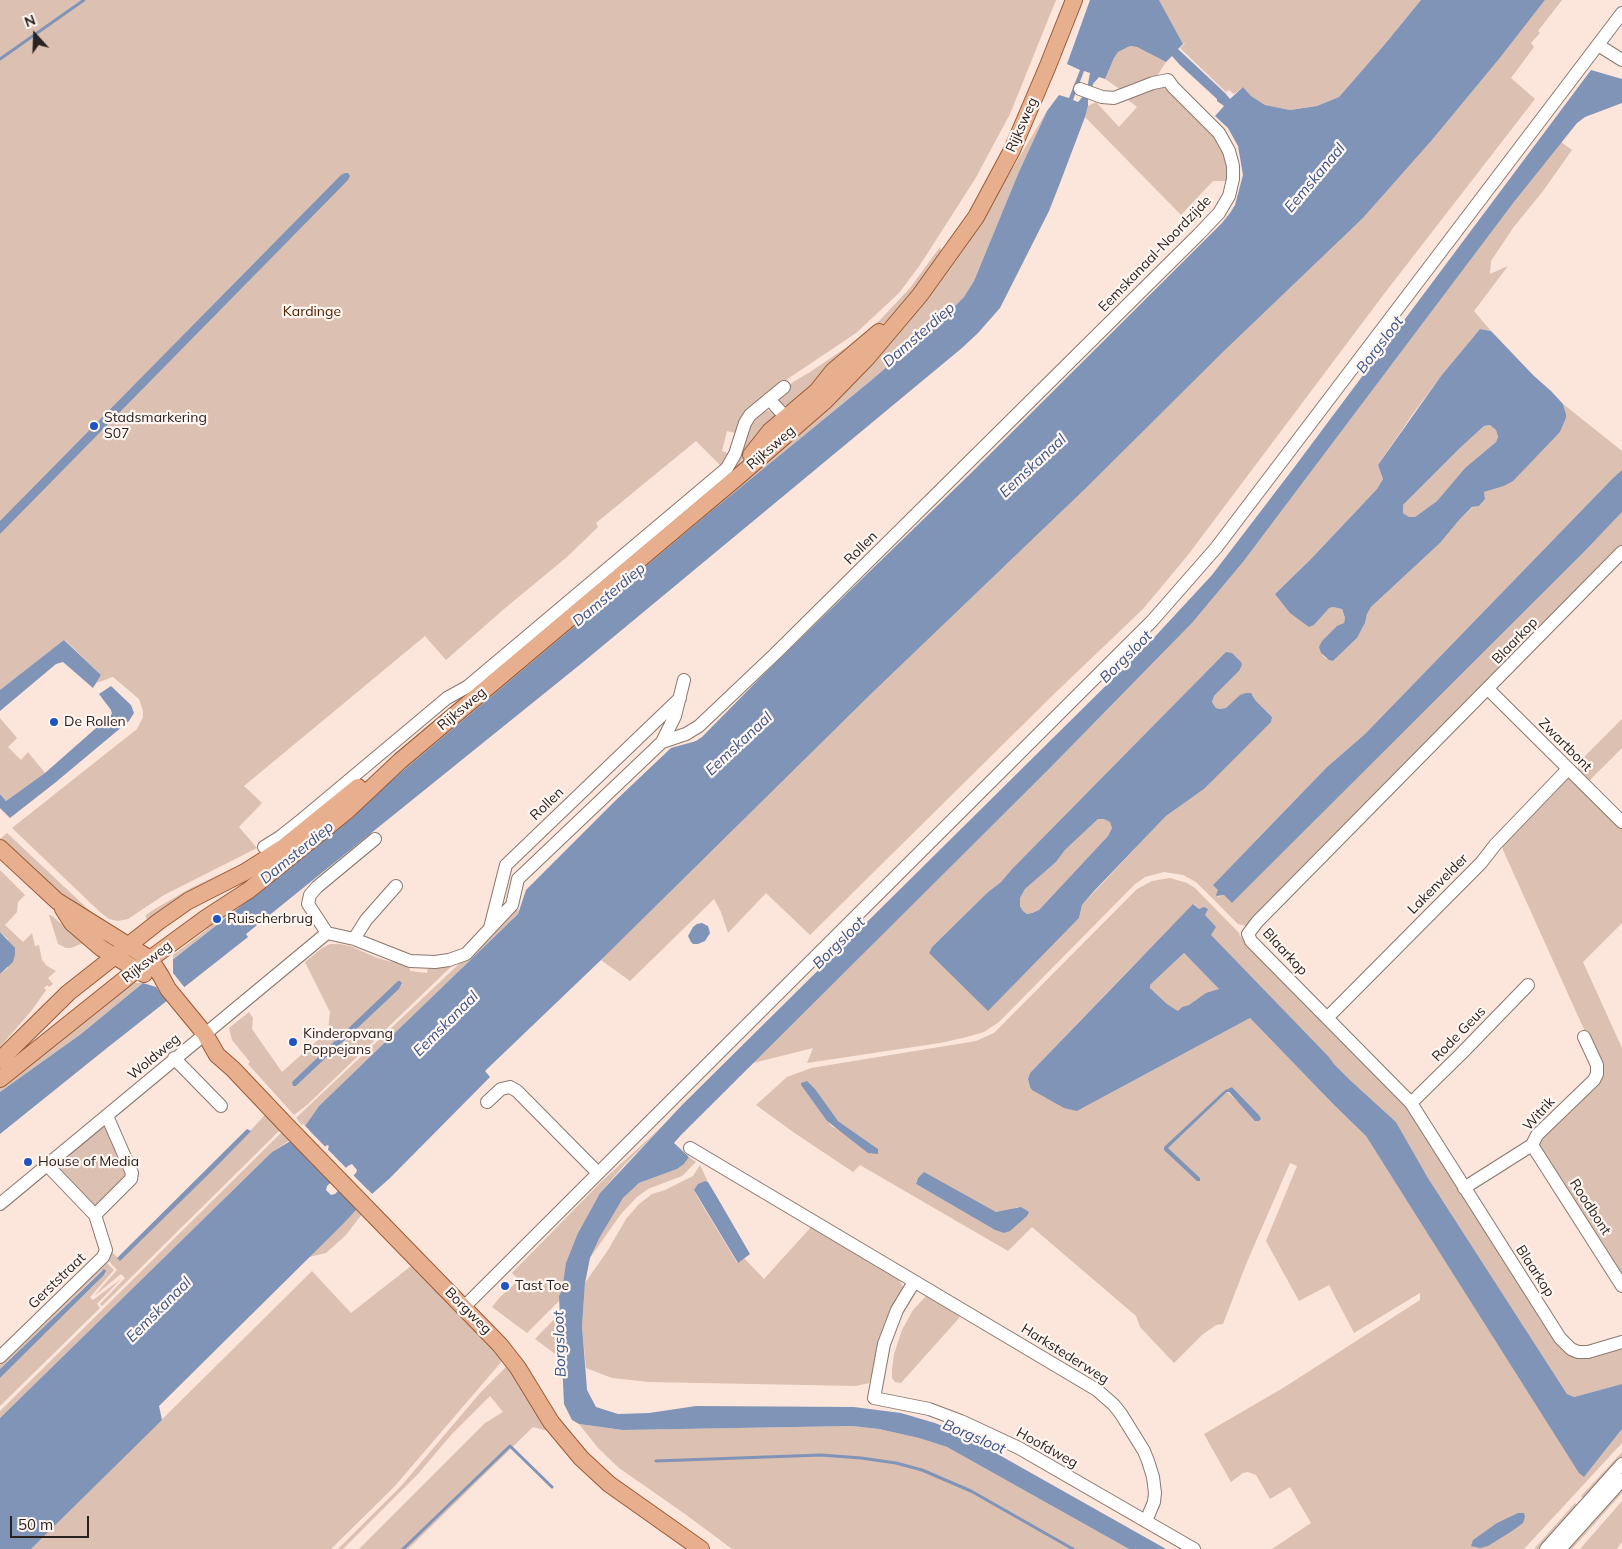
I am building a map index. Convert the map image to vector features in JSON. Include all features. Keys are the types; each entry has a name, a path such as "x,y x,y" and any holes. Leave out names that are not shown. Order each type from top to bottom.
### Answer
{"main road":[{"name":"Rijksweg","path":"0,1060 57,1004 114,956 178,907 252,868 289,843 325,814 348,810 381,777 791,423 833,371 902,314 920,295 976,216 1012,150 1074,0"},
{"name":"Rijksweg","path":"0,1079 149,969 206,918 248,890 325,814"},
{"path":"289,843 299,822"},
{"path":"0,848 57,901 128,945 149,969"},
{"path":"57,901 72,923 101,948 114,956 149,969"},
{"name":"Borgweg","path":"149,969 204,1034 215,1052 486,1328 509,1355 551,1422 581,1458 609,1484 701,1549"}],"street":[{"path":"464,1307 1142,631 1216,548 1622,13"},
{"path":"1598,45 1622,60"},
{"name":"Eemskanaal-Noordzijde","path":"1042,389 1219,213 1229,196 1233,179 1233,166 1223,138 1173,88 1168,80 1154,83 1114,98 1102,97 1080,90"},
{"name":"Rijksweg","path":"264,847 299,822 325,814 447,698 467,687 727,468 735,454 741,431 750,415 784,386"},
{"name":"Rollen","path":"662,742 686,734 699,726 1042,389"},
{"path":"769,399 791,423"},
{"name":"Blaarkop","path":"1622,552 1257,922 1248,934 1251,941 1411,1103 1560,1338 1571,1349 1578,1352 1588,1352 1622,1342"},
{"name":"Rollen","path":"354,939 410,961 435,962 449,960 466,954 512,905 518,879 662,742 675,716 684,680"},
{"name":"Zwartbont","path":"1488,689 1622,822"},
{"name":"Rollen","path":"490,930 506,865 680,698"},
{"path":"675,716 680,723 689,727 699,726"},
{"name":"Lakenvelder","path":"1327,1018 1481,862 1568,769"},
{"path":"375,839 317,887 310,895 308,904 327,932 354,939 366,920 396,886"},
{"name":"Woldweg","path":"0,1204 327,932"},
{"name":"Rode Geus","path":"1411,1103 1528,985"},
{"name":"Witrik","path":"1464,1188 1532,1145 1537,1135 1594,1080 1597,1074 1597,1065 1584,1037"},
{"path":"174,1058 221,1106"},
{"path":"487,1102 501,1089 510,1087 517,1091 598,1173"},
{"path":"48,1165 95,1215 131,1179 132,1173 107,1116"},
{"name":"Roodbont","path":"1532,1145 1622,1286"},
{"name":"Harkstederweg","path":"690,1148 1086,1382 1114,1405 1144,1451 1153,1476 1154,1502 1146,1521"},
{"name":"Gerststraat","path":"0,1357 103,1257 106,1250 95,1215"},
{"name":"Hoofdweg","path":"914,1282 897,1310 884,1344 874,1398 929,1409 1019,1448 1194,1549"},
{"path":"1546,1549 1622,1464"},
{"path":"1560,1549 1622,1480"}],"green space":[{"name":"Kardinge","path":"0,0 1056,0 1010,114 975,179 920,265 899,293 856,333 789,378 744,415 735,433 727,431 722,451 730,454 722,467 696,441 596,523 598,527 567,557 446,660 425,636 244,786 262,803 239,827 257,848 164,895 128,919 118,921 109,919 101,913 12,828 137,729 143,717 143,711 139,699 113,677 96,683 101,675 65,640 0,690"},
{"path":"1159,0 1421,0 1339,97 1317,106 1290,110 1265,105 1251,96 1243,87 1234,94 1229,90 1226,92 1180,48 1186,42 1183,44"},
{"path":"1545,0 1562,0 1538,31 1540,33 1531,43 1534,47 1511,78 1535,99 1384,294 1188,555 1143,609 1054,694 810,935 766,893 728,933 721,912 714,899 630,981 601,960 872,693 1363,218 1432,140"},
{"path":"1130,46 1137,47 1166,62 1157,76 1121,90 1105,79 1118,52"},
{"path":"1157,86 1167,88 1224,146 1229,181 1213,181 1181,215 1085,117 1088,106 1096,102 1119,127 1137,107 1128,100 1131,96"},
{"path":"1047,111 1018,174 974,281 964,297 937,324 265,887 173,959 173,955 205,931 218,918 220,920 778,446 980,223"},
{"path":"1561,142 1572,150 1543,191 1513,228 1491,261 1490,274 1508,266 1474,311 1491,331 1480,329 1412,415 1378,465 1383,479 1377,489 1275,594 1314,625 1328,608 1342,609 1345,619 1344,623 1321,653 1325,658 1333,661 1357,638 1371,607 1440,543 1460,519 1473,507 1479,506 1485,499 1484,492 1504,486 1560,432 1566,418 1563,404 1622,451 1622,470 1365,734 1327,767 1214,884 1219,890 1218,897 1224,895 1233,902 1622,512 1622,545 1246,926 1238,924 1196,882 1183,875 1164,872 1145,877 1134,885 999,1022 984,1032 940,1043 807,1063 813,1048 753,1063 1047,771 1192,623 1243,562","holes":["1226,653 1239,671 1214,696 1212,702 1216,708 1226,708 1233,702 1253,695 1256,701 1272,717 1204,789 1166,816 1082,905 1079,918 988,1010 929,953 932,947 988,892 1001,882"]},
{"path":"940,247 942,254 917,288 890,318 790,406 778,402 774,398 793,382 847,347 880,320 910,288"},
{"path":"764,410 770,411 775,415 775,419 737,466 735,464 746,433 756,416"},
{"path":"1490,425 1496,430 1498,437 1496,442 1465,468 1437,501 1415,517 1409,517 1403,513 1403,505 1461,447 1484,426"},
{"path":"0,718 17,738 8,747 21,760 28,752 45,773 6,801 0,794"},
{"path":"1622,719 1622,748 1589,781 1577,771 1579,762"},
{"path":"1568,777 1622,826 1622,923 1583,962 1622,1048 1622,1279 1538,1146 1539,1138 1594,1086 1587,1036 1503,850 1502,844"},
{"path":"1098,819 1111,822 1112,828 1108,836 1039,910 1027,914 1023,911 1020,906 1020,898 1025,889 1056,862 1065,850"},
{"path":"7,833 102,922 82,913 9,848 0,839"},
{"path":"283,844 181,896 148,919 146,918 146,915 153,910 191,888"},
{"path":"0,870 25,895 18,902 17,912 5,925 23,942 32,933 35,946 39,945 42,960 47,966 56,971 48,978 53,984 49,987 47,985 44,988 46,990 32,1010 0,1047 0,974 8,968 8,939 0,932"},
{"path":"1170,878 1187,883 1195,888 1397,1095 1566,1351 1622,1347 1622,1384 1574,1397 1567,1394 1428,1178 1396,1122 1334,1064 1210,935 1199,909 1194,904 1030,1073 1028,1079 1030,1087 1077,1111 1250,1018 1366,1136 1584,1477 1622,1429 1622,1443 1524,1549 1272,1549 1311,1523 1290,1487 1270,1499 1256,1475 1248,1472 1243,1473 1231,1482 1204,1434 1283,1388 1420,1300 1420,1293 1354,1333 1329,1285 1299,1301 1266,1241 1297,1166 1290,1163 1247,1262 1223,1324 1216,1325 1202,1335 1174,1363 1140,1327 1136,1316 1032,1227 1008,1251 860,1165 853,1172 756,1105 787,1077 811,1068 976,1041 994,1033 1137,889 1152,881","holes":["802,1083 838,1121 878,1149 831,1126 801,1085","1232,1087 1259,1115 1260,1121 1227,1092 1168,1148 1225,1090","918,1178 996,1212 1018,1207 1004,1233 995,1230 916,1184"]},
{"path":"516,910 519,910 518,914 319,1106 305,1126 301,1124 296,1118"},
{"path":"49,915 83,943 71,948 58,944"},
{"path":"330,944 350,946 375,957 409,965 410,971 427,973 428,966 457,961 307,1105 294,1115 248,1064 250,1062 232,1040 229,1028 249,1012 253,1018 252,1029 282,1072 328,1031 330,1012 305,962","holes":["400,981 402,984 399,989 296,1086 292,1082"]},
{"path":"1184,953 1219,989 1182,1007 1178,1011 1167,1004 1150,988 1150,985"},
{"path":"135,983 143,983 81,1034 0,1092 0,1088"},
{"path":"265,1115 280,1130 102,1306 100,1304 125,1278 121,1274 94,1296 117,1270 106,1258 111,1251 120,1260 215,1168"},
{"path":"666,1123 625,1164 600,1193 578,1233 560,1300 527,1333 492,1307 519,1280 512,1273 602,1181"},
{"path":"104,1125 109,1127 126,1176 100,1205 92,1207 54,1166"},
{"path":"284,1130 290,1140 272,1152 0,1418 0,1411"},
{"path":"689,1157 696,1162 682,1176 648,1189 637,1197 621,1214 590,1258 623,1198 639,1183 677,1169"},
{"path":"700,1165 708,1182 705,1181 694,1190 698,1198 737,1263 744,1258 764,1279 811,1227 899,1279 904,1289 869,1383 856,1386 649,1382 612,1378 586,1368 582,1326 585,1283 608,1250 626,1219 639,1204 652,1194 665,1190 693,1176"},
{"path":"357,1209 362,1214 346,1235 326,1253 309,1257"},
{"path":"104,1260 114,1270 90,1297 93,1300 121,1279 97,1304 100,1308 0,1406 0,1378 106,1273 102,1270 0,1369 0,1361"},
{"path":"411,1266 479,1332 503,1360 394,1487 331,1549 31,1549 312,1271 351,1313"},
{"path":"926,1296 960,1317 901,1383 895,1382 892,1378 894,1354 902,1330 913,1310"},
{"path":"560,1313 562,1359 535,1339"},
{"path":"507,1366 548,1431 533,1427 408,1549 359,1549 485,1423 503,1412 490,1396 451,1435 418,1474 343,1549 338,1549 402,1485 480,1393"},
{"path":"579,1424 623,1430 852,1426 879,1429 919,1438 947,1447 1129,1549 732,1549 619,1468 598,1448"},
{"path":"1622,1452 1622,1458 1585,1500 1581,1496"},
{"path":"1622,1485 1622,1493 1572,1549 1565,1549"},
{"path":"1622,1501 1622,1542 1617,1549 1580,1549"},
{"path":"1575,1503 1579,1507 1541,1549 1534,1549"}],"water":[{"name":"Eemskanaal","path":"1090,0 1159,0 1183,44 1178,49 1230,99 1243,87 1251,96 1265,105 1290,110 1317,106 1339,97 1421,0 1545,0 1432,140 1363,218 485,1071 490,1077 390,1178 372,1194 368,1190 357,1209 342,1225 159,1406 162,1420 31,1549 0,1549 0,1418 272,1152 309,1130 305,1126 319,1106 518,914 526,890 615,801 671,748 696,741 702,737 1222,223 1235,205 1243,175 1238,146 1228,128 1215,116 1224,106 1172,56 1166,62 1137,47 1130,46 1118,52 1105,79 1099,77 1093,84 1091,91 1087,89 1090,73 1084,71 1073,100 1078,102 1085,94 1088,96 1088,106 1049,211 1000,308 978,333 582,663 246,934 248,937 0,1134 0,1092 81,1034 265,887 937,324 964,297 974,281 1018,174 1047,111 1059,95 1069,98 1080,70 1067,64","holes":["327,1145 329,1146 328,1149 311,1164 310,1160","352,1164 357,1170 356,1173 335,1194 331,1195 326,1190 327,1186"]},
{"path":"1591,70 1622,79 1622,103 1585,117 1577,123 1514,202 1243,562 1192,623 1047,771 681,1135 674,1143 689,1157 684,1164 677,1169 639,1183 623,1198 590,1258 585,1283 582,1326 587,1390 596,1407 618,1414 649,1413 696,1406 854,1407 901,1413 935,1423 962,1434 1166,1549 1129,1549 947,1447 919,1438 879,1429 852,1426 623,1430 579,1424 572,1420 564,1404 559,1296 562,1291 566,1263 578,1233 600,1193 682,1105 1150,642 1212,575"},
{"path":"345,173 348,173 350,176 348,180 0,534 0,521"},
{"path":"1480,329 1491,331 1563,404 1566,418 1560,432 1513,481 1484,492 1485,499 1479,506 1472,507 1440,543 1371,607 1357,638 1333,661 1329,660 1321,653 1319,647 1322,641 1337,626 1344,623 1345,618 1342,609 1329,608 1314,625 1309,627 1290,613 1275,594 1377,489 1383,479 1378,465 1441,376","holes":["1490,425 1496,430 1498,437 1496,442 1465,468 1437,501 1415,517 1409,517 1403,513 1403,505 1484,426"]},
{"path":"1622,470 1622,512 1584,552 1232,903 1224,895 1217,896 1218,890 1213,885 1327,767 1365,734"},
{"path":"64,640 101,675 93,688 63,662 56,664 0,711 0,690"},
{"path":"1226,652 1232,653 1241,662 1242,665 1239,671 1214,696 1212,702 1216,708 1226,708 1240,695 1251,693 1256,701 1272,717 1271,722 1204,789 1166,816 1082,905 1079,918 988,1011 929,953 932,947 988,892 1001,882","holes":["1098,819 1110,822 1112,828 1108,836 1039,910 1027,914 1023,911 1020,906 1020,898 1025,889 1056,862 1065,850"]},
{"path":"111,686 131,705 134,713 129,721 10,818 0,808 0,794 6,801 45,773 112,714 99,694"},
{"path":"1193,904 1199,909 1204,907 1208,909 1205,915 1216,927 1211,935 1334,1064 1396,1122 1428,1178 1567,1394 1574,1397 1622,1384 1622,1429 1584,1477 1579,1473 1366,1136 1250,1018 1077,1111 1064,1108 1032,1090 1028,1079 1030,1073","holes":["1184,953 1219,989 1206,993 1178,1011 1167,1004 1150,988 1150,985"]},
{"path":"702,923 708,926 710,933 705,941 693,944 688,936 693,927"},
{"path":"0,932 15,948 15,954 13,962 0,974"},
{"path":"398,981 402,983 399,989 296,1086 293,1086 292,1082 294,1080"},
{"path":"807,1081 838,1121 878,1149 878,1154 868,1153 827,1121 801,1085 801,1083"},
{"path":"1232,1087 1259,1115 1261,1119 1259,1121 1255,1121 1227,1092 1168,1148 1200,1178 1200,1181 1197,1181 1164,1150 1164,1147 1225,1090"},
{"path":"247,1129 251,1131 120,1261 117,1258"},
{"path":"924,1172 996,1212 1021,1207 1029,1212 1010,1231 1004,1233 995,1230 916,1184 918,1178"},
{"path":"705,1181 708,1182 750,1254 738,1263 694,1190 698,1184"},
{"path":"104,1269 106,1271 104,1275 0,1378 0,1369"},
{"path":"1518,1513 1524,1513 1523,1523 1512,1531 1488,1546 1480,1548 1471,1546 1473,1540 1497,1523"}],"pier":[{"path":"173,959 173,973 185,988 167,1001 156,987 143,983"},
{"path":"303,1124 348,1170 334,1183 295,1141 306,1130 302,1127"},
{"path":"352,1174 374,1196 368,1194 357,1205 338,1188"}],"waterway":[{"path":"0,59 84,0"},
{"path":"403,1549 510,1446 552,1487"},
{"path":"656,1461 821,1455 896,1463 922,1470 971,1491 1073,1549"}],"place":[{"name":"Stadsmarkering S07","path":"94,426"},
{"name":"De Rollen","path":"54,722"},
{"name":"Ruischerbrug","path":"217,919"},
{"name":"Kinderopvang Poppejans","path":"293,1042"},
{"name":"House of Media","path":"28,1162"},
{"name":"Tast Toe","path":"505,1286"}],"water label":[{"name":"Damsterdiep","path":"919,335"},
{"name":"Borgsloot","path":"1380,345"},
{"name":"Damsterdiep","path":"609,595"},
{"name":"Borgsloot","path":"1126,657"},
{"name":"Damsterdiep","path":"297,853"},
{"name":"Borgsloot","path":"839,943"},
{"name":"Borgsloot","path":"560,1344"},
{"name":"Borgsloot","path":"974,1437"}]}
